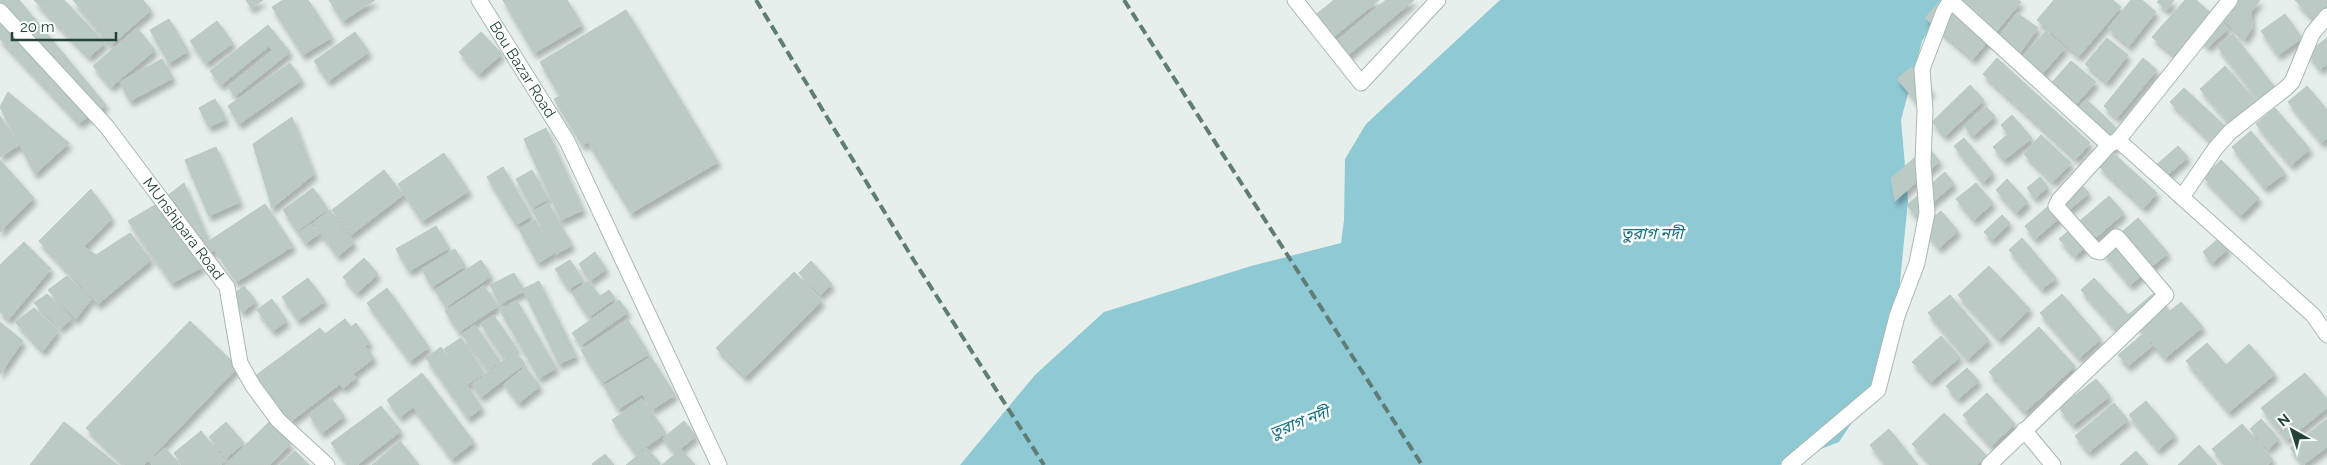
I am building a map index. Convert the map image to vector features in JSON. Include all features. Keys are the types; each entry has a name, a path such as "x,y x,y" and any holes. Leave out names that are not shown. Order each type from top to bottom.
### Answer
{"street":[{"name":"Bou Bazar Road","path":"479,0 567,141 719,465"},
{"path":"1297,1 1361,83 1438,0"},
{"path":"1789,465 1878,390 1897,316 1916,263 1927,212 1923,163 1924,111 1922,69 1944,11 1951,0 2113,142 2182,197 2313,315 2327,335"},
{"path":"1989,465 2166,295 2118,238 2116,237 2100,252 2096,251 2056,206 2059,200 2113,142 2230,0"},
{"name":"MUnshipara Road","path":"0,11 107,127 227,287 240,362 253,386 278,420 327,465"},
{"path":"2182,197 2215,149 2230,132 2292,82 2312,34 2327,16"},
{"path":"2024,430 2053,465"}],"water":[{"name":"তুরাগ নদী","path":"1500,0 1948,0 1922,41 1901,120 1908,201 1892,362 1839,442 1779,465 960,465 1035,375 1104,312 1251,266 1341,243 1344,220 1345,159 1366,124"}],"building":[{"path":"0,0 19,0 106,105 79,123 0,39"},
{"path":"34,0 64,0 105,43 89,57"},
{"path":"73,0 143,0 151,10 111,45"},
{"path":"246,0 263,0 251,8"},
{"path":"283,0 308,0 332,37 303,55 272,7"},
{"path":"329,0 375,0 343,21"},
{"path":"503,0 567,0 582,25 534,53"},
{"path":"1334,0 1379,0 1332,38 1314,16"},
{"path":"1386,0 1414,0 1347,56 1336,42"},
{"path":"1941,0 2018,0 2021,2 1973,59 1925,18"},
{"path":"2054,0 2113,0 2121,7 2079,56 2037,20"},
{"path":"2131,0 2142,0 2156,12 2129,46 2108,28"},
{"path":"2159,0 2174,0 2167,10 2157,2"},
{"path":"2185,0 2196,0 2211,13 2174,55 2152,37"},
{"path":"2220,0 2260,0 2251,12 2252,28 2245,39 2212,10"},
{"path":"2295,0 2327,0 2327,5 2313,19"},
{"path":"626,10 718,162 631,213 588,142 582,145 554,99 560,96 540,62"},
{"path":"2017,13 2038,28 2016,58 1995,43"},
{"path":"2285,14 2302,38 2278,55 2261,31"},
{"path":"2219,18 2228,29 2208,47 2199,37"},
{"path":"169,19 188,51 169,63 150,30"},
{"path":"217,21 233,43 206,63 190,41"},
{"path":"268,25 290,52 235,96 228,87 273,51 269,46 221,85 210,71"},
{"path":"137,28 155,50 111,87 93,66"},
{"path":"2046,31 2065,48 2036,81 2017,64"},
{"path":"355,32 369,52 328,81 314,61"},
{"path":"481,32 502,54 479,74 459,52"},
{"path":"2233,34 2277,90 2261,102 2217,46"},
{"path":"2107,38 2128,55 2107,82 2085,64"},
{"path":"2327,38 2327,64 2320,69 2307,53"},
{"path":"1997,58 2090,143 2076,159 1983,74"},
{"path":"2143,58 2157,70 2117,118 2104,106"},
{"path":"162,59 173,78 130,101 120,82"},
{"path":"2071,61 2096,82 2071,110 2047,88"},
{"path":"290,63 302,80 239,124 228,106"},
{"path":"2225,66 2255,100 2229,122 2200,89"},
{"path":"1911,67 1932,91 1918,103 1897,79"},
{"path":"1970,85 1984,100 1945,136 1932,122"},
{"path":"2307,86 2327,110 2327,138 2322,143 2288,102"},
{"path":"2184,88 2228,129 2214,144 2170,102"},
{"path":"8,92 69,143 35,174 0,107"},
{"path":"215,99 226,119 209,127 199,108"},
{"path":"2086,99 2125,136 2110,152 2071,115"},
{"path":"1986,107 1995,116 1973,136 1964,126"},
{"path":"2275,108 2310,149 2291,165 2256,124"},
{"path":"2012,115 2032,138 2004,160 1993,147 2008,134 2001,125"},
{"path":"0,116 19,145 0,157"},
{"path":"292,117 314,174 272,208 253,144"},
{"path":"546,128 583,210 561,220 524,139"},
{"path":"2251,131 2285,173 2265,188 2232,147"},
{"path":"2041,135 2071,163 2053,182 2024,154"},
{"path":"1964,138 1993,173 1983,182 1954,146"},
{"path":"2178,146 2188,157 2165,177 2155,166"},
{"path":"216,147 240,202 209,216 185,160"},
{"path":"1927,147 1940,161 1895,201 1891,178"},
{"path":"2112,152 2157,193 2144,208 2099,166"},
{"path":"444,153 469,191 422,221 398,184"},
{"path":"0,160 34,198 0,232"},
{"path":"2221,160 2259,198 2241,216 2203,177"},
{"path":"503,167 531,216 516,225 487,177"},
{"path":"384,170 403,195 351,235 332,210"},
{"path":"532,170 548,199 532,208 516,179"},
{"path":"1945,172 1954,184 1916,216 1907,205"},
{"path":"2040,177 2048,187 2035,198 2027,188"},
{"path":"2007,179 2028,202 2017,213 1996,190"},
{"path":"2078,181 2089,193 2035,239 2025,226"},
{"path":"184,183 213,251 203,255 166,197"},
{"path":"1976,183 1993,203 1974,220 1956,199"},
{"path":"313,188 328,209 297,231 283,210"},
{"path":"91,189 112,218 84,247 96,255 130,233 151,260 98,304 39,241"},
{"path":"2109,196 2124,213 2075,256 2059,239"},
{"path":"548,203 572,245 556,254 533,211"},
{"path":"265,204 293,246 236,282 209,241"},
{"path":"155,205 203,267 172,283 128,221"},
{"path":"330,210 354,243 338,256 313,223"},
{"path":"1941,211 1958,231 1939,248 1922,227"},
{"path":"2002,215 2010,223 1992,240 1984,232"},
{"path":"2138,218 2168,253 2130,285 2101,250"},
{"path":"535,220 554,253 538,263 519,229"},
{"path":"311,224 319,234 306,243 298,233"},
{"path":"436,226 449,248 409,271 396,249"},
{"path":"2022,238 2056,278 2042,289 2009,250"},
{"path":"2219,238 2228,249 2212,263 2203,252"},
{"path":"24,242 51,269 9,319 0,312 0,265"},
{"path":"455,249 465,266 432,287 422,269"},
{"path":"595,252 606,269 590,281 579,264"},
{"path":"364,258 378,274 357,293 343,277"},
{"path":"481,260 491,276 446,307 435,290"},
{"path":"570,260 583,280 569,289 555,269"},
{"path":"811,261 832,284 820,295 799,273"},
{"path":"1989,266 2030,309 1999,339 1958,295"},
{"path":"794,272 822,301 745,377 716,348"},
{"path":"514,273 524,291 500,304 490,285"},
{"path":"67,276 91,299 76,319 48,290"},
{"path":"308,278 325,301 298,320 282,297"},
{"path":"2094,278 2133,320 2119,333 2081,290"},
{"path":"539,281 576,356 559,364 523,289"},
{"path":"588,281 600,296 609,290 615,298 589,317 572,293"},
{"path":"244,286 256,301 243,312 231,296"},
{"path":"484,286 498,306 459,332 445,311"},
{"path":"387,288 429,347 410,361 367,303"},
{"path":"2154,293 2170,311 2181,302 2203,327 2165,358 2128,315"},
{"path":"47,294 72,318 61,328 34,303"},
{"path":"2062,294 2101,339 2079,358 2040,313"},
{"path":"1950,295 1989,340 1968,359 1928,313"},
{"path":"272,299 287,321 273,331 257,310"},
{"path":"619,300 628,312 581,345 572,333"},
{"path":"517,301 556,368 539,378 500,310"},
{"path":"34,308 58,331 43,351 15,322"},
{"path":"494,316 517,349 504,358 481,324"},
{"path":"345,319 351,327 356,323 370,343 365,346 374,358 353,374 356,378 343,388 340,384 291,421 281,408 275,412 255,376 320,328 325,334"},
{"path":"628,320 649,354 602,383 581,350"},
{"path":"190,321 238,367 144,465 125,465 86,428"},
{"path":"0,322 23,341 0,374"},
{"path":"475,325 500,361 488,370 462,334"},
{"path":"2039,327 2075,366 2025,412 1989,372"},
{"path":"2143,334 2152,346 2128,366 2118,355"},
{"path":"1941,336 1960,357 1931,382 1912,362"},
{"path":"461,338 484,373 468,384 444,349"},
{"path":"2207,343 2226,365 2249,344 2275,374 2229,412 2186,361"},
{"path":"441,347 482,408 468,418 426,358"},
{"path":"515,352 525,364 481,397 472,384"},
{"path":"651,357 675,395 653,409 642,394 618,409 604,386"},
{"path":"525,367 540,386 519,403 504,384"},
{"path":"1967,368 1979,381 1958,399 1946,386"},
{"path":"422,373 474,442 452,459 413,407 400,417 387,400"},
{"path":"2305,373 2327,399 2327,408 2287,440 2261,408"},
{"path":"2096,379 2110,396 2073,425 2059,408"},
{"path":"1987,393 2015,424 1991,446 1963,415"},
{"path":"331,398 344,416 322,433 309,415"},
{"path":"642,399 666,433 636,454 612,420"},
{"path":"2146,401 2175,435 2158,450 2129,415"},
{"path":"2114,403 2128,420 2089,452 2075,436"},
{"path":"381,406 401,431 357,465 348,465 331,443"},
{"path":"1944,413 1986,455 1977,465 1932,465 1912,444"},
{"path":"2261,419 2279,439 2268,449 2250,429"},
{"path":"2327,419 2327,447 2303,465 2290,448"},
{"path":"684,421 696,436 675,453 663,438"},
{"path":"64,422 118,465 30,465"},
{"path":"226,422 244,443 226,458 209,437"},
{"path":"269,422 291,444 269,465 225,465"},
{"path":"2242,424 2273,460 2267,465 2226,465 2212,449"},
{"path":"1889,429 1918,465 1886,465 1870,445"},
{"path":"201,431 225,461 220,465 183,465 174,453"},
{"path":"400,441 419,465 372,465"},
{"path":"2199,445 2217,465 2178,465"},
{"path":"165,448 180,465 152,465 149,461"},
{"path":"647,448 660,463 658,465 626,465"},
{"path":"681,449 695,465 662,465"},
{"path":"295,451 309,465 280,465"},
{"path":"2136,451 2148,465 2120,465"},
{"path":"605,454 614,465 592,464"}],"railway":[{"path":"756,0 913,259 1044,465"},
{"path":"1124,0 1422,465"}]}
